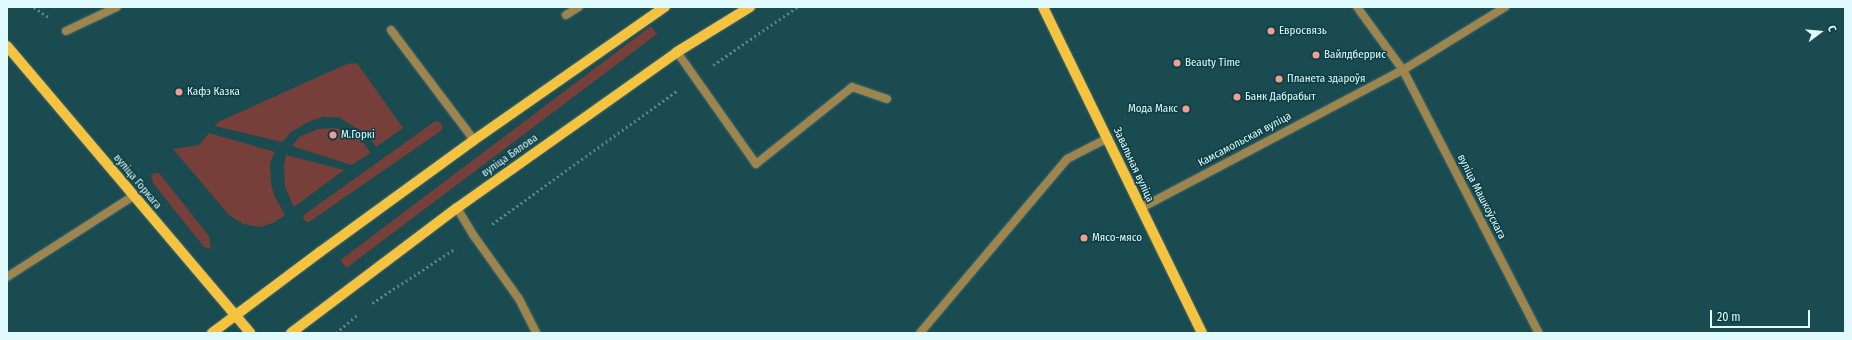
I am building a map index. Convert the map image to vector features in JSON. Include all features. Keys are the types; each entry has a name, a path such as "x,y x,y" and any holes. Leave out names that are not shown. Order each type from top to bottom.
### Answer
{"main road":[{"path":"212,333 474,140 664,7"},
{"name":"вуліца Бялова","path":"291,333 457,208 677,52 750,7"},
{"name":"Завальная вуліца","path":"1043,7 1202,333"},
{"name":"вуліца Горкага","path":"7,46 250,333"}],"street":[{"path":"66,31 118,7"},
{"path":"566,15 579,7"},
{"name":"вуліца Машкоўскага","path":"1357,7 1403,70 1539,333"},
{"name":"Камсамольская вуліца","path":"1141,208 1403,70 1506,7"},
{"path":"391,30 474,140"},
{"path":"677,52 756,164 852,87 887,99"},
{"path":"920,333 1067,159 1108,138"},
{"path":"7,277 133,196"},
{"path":"457,208 474,236 520,299 536,333"}],"path":[{"path":"34,7 51,20"},
{"path":"369,305 474,236 696,77 797,7"},
{"path":"336,333 362,310"}],"shaded area":[{"path":"651,26 657,34 346,268 340,260"},
{"path":"357,63 403,128 376,147 368,135 338,117 322,117 308,122 291,132 282,142 215,126 218,122 347,64"},
{"path":"438,121 442,125 442,130 309,222 306,222 303,218 305,214 434,122"},
{"path":"334,128 347,131 360,139 371,153 351,165 292,146 299,137 318,129"},
{"path":"209,133 275,152 270,163 271,183 274,195 285,215 273,223 261,227 243,224 229,215 173,149 199,145"},
{"path":"286,155 344,170 294,207 285,187 284,165"},
{"path":"159,173 209,236 211,249 204,247 153,183 151,174"}],"place":[{"name":"Евросвязь","path":"1271,31"},
{"name":"Вайлдберрис","path":"1316,55"},
{"name":"Beauty Time","path":"1177,63"},
{"name":"Планета здароўя","path":"1279,79"},
{"name":"Кафэ Казка","path":"179,92"},
{"name":"Банк Дабрабыт","path":"1237,97"},
{"name":"Мода Макс","path":"1186,109"},
{"name":"М.Горкі","path":"333,135"},
{"name":"Мясо-мясо","path":"1084,238"}]}
